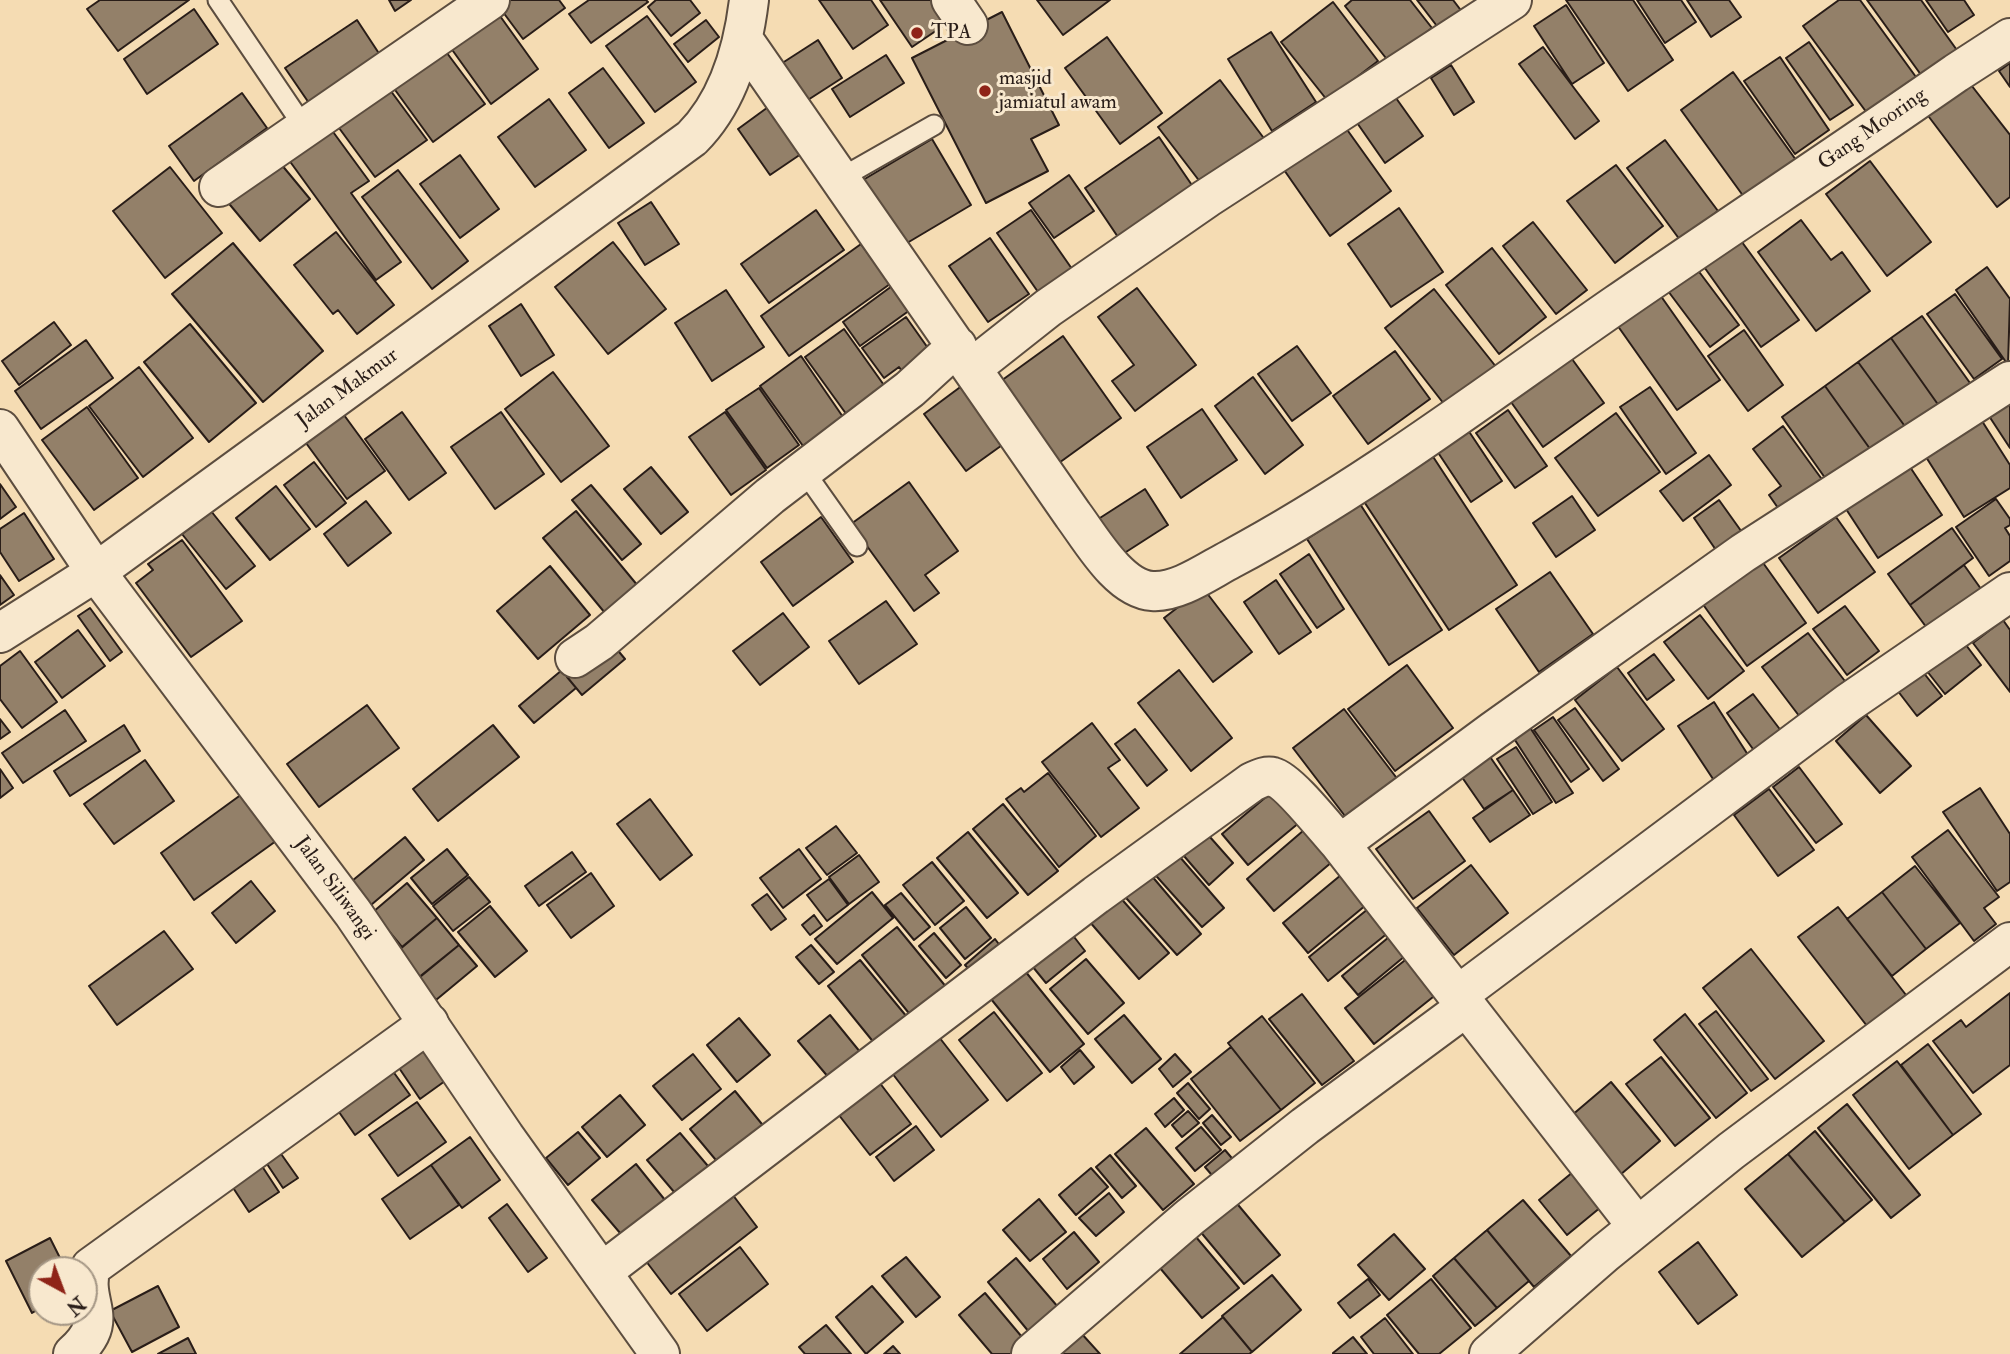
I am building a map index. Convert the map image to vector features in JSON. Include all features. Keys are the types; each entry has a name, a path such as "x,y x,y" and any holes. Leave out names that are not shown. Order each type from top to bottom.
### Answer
{"street":[{"path":"219,187 490,0"},
{"path":"575,658 599,642 770,496 910,389 1048,308 1207,198 1512,0"},
{"name":"Gang Mooring","path":"742,14 841,178 1073,515 1113,568 1128,583 1141,590 1155,592 1176,587 1264,541 1439,428 2010,38"},
{"name":"Jalan Makmur","path":"0,633 96,572 692,138 712,115 723,95 742,14"},
{"path":"1340,844 1743,553 2010,381"},
{"name":"Jalan Siliwangi","path":"0,429 96,572 353,913 505,1138 660,1354"},
{"path":"1031,1354 1190,1217 1462,1001 1849,702 2010,592"},
{"path":"602,1272 1096,895 1252,782 1266,777 1279,780 1340,844 1637,1226"},
{"path":"1489,1354 1637,1226 1731,1151 2010,942"},
{"path":"73,1354 92,1332 94,1317 88,1277 91,1267 429,1023"}],"lane":[{"path":"218,0 304,127"},
{"path":"841,178 934,125"},
{"path":"804,471 857,546"}],"building":[{"path":"100,0 189,0 118,51 87,9"},
{"path":"389,0 411,0 395,11"},
{"path":"502,0 559,0 565,8 523,39 497,4"},
{"path":"589,0 648,2 591,43 569,14"},
{"path":"656,0 690,0 700,13 671,36 648,7"},
{"path":"819,0 871,0 888,25 853,49"},
{"name":"TPA","path":"880,0 943,0 955,18 912,47"},
{"path":"1037,0 1110,0 1063,35"},
{"path":"1352,0 1410,0 1432,28 1389,62 1345,6"},
{"path":"1417,0 1453,0 1466,17 1443,34"},
{"path":"1566,0 1633,0 1673,60 1628,91"},
{"path":"1637,0 1681,0 1696,22 1665,43"},
{"path":"1687,0 1729,0 1741,17 1711,37"},
{"path":"1839,0 1860,0 1916,77 1867,113 1803,26"},
{"path":"1867,0 1921,0 1959,53 1924,79"},
{"path":"1926,0 1964,0 1974,15 1948,32"},
{"path":"1333,2 1378,61 1327,100 1281,42"},
{"path":"1566,5 1604,63 1572,84 1534,26"},
{"path":"194,9 218,44 147,94 124,59"},
{"path":"495,9 538,69 491,104 448,44"},
{"name":"masjid jamiatul awam","path":"1002,12 1059,125 1031,139 1048,171 986,203 912,58"},
{"path":"647,16 696,82 655,112 606,46"},
{"path":"357,20 382,58 311,106 285,68"},
{"path":"706,20 719,37 688,62 674,44"},
{"path":"1271,32 1316,102 1272,131 1228,59"},
{"path":"1107,37 1162,113 1120,144 1065,68"},
{"path":"818,40 842,78 797,107 773,69"},
{"path":"1809,42 1853,105 1830,120 1786,58"},
{"path":"441,45 485,104 433,142 390,83"},
{"path":"1543,47 1599,121 1575,139 1519,64"},
{"path":"886,55 904,83 850,117 832,89"},
{"path":"1780,57 1829,130 1795,154 1744,81"},
{"path":"2010,63 2010,87 1999,71"},
{"path":"1451,65 1474,102 1454,115 1431,78"},
{"path":"603,68 644,123 609,148 569,93"},
{"path":"1733,72 1796,160 1744,197 1681,110"},
{"path":"382,79 427,140 375,177 331,117"},
{"path":"1220,80 1266,141 1204,187 1158,127"},
{"path":"1968,81 2010,135 2010,197 1997,207 1926,113"},
{"path":"1391,91 1423,136 1385,163 1353,117"},
{"path":"242,93 267,128 194,181 169,146"},
{"path":"549,99 586,150 535,187 498,137"},
{"path":"775,102 801,154 770,175 738,129"},
{"path":"1343,124 1391,191 1330,236 1282,167"},
{"path":"328,125 369,181 351,193 401,262 376,280 286,156"},
{"path":"1159,137 1198,194 1124,246 1085,188"},
{"path":"932,139 971,205 902,246 863,180"},
{"path":"1665,140 1718,211 1680,240 1627,168"},
{"path":"460,155 499,209 460,238 420,184"},
{"path":"276,158 310,199 260,241 226,200"},
{"path":"1870,161 1931,242 1887,276 1826,194"},
{"path":"1616,165 1663,226 1615,263 1567,201"},
{"path":"170,167 222,233 165,278 113,211"},
{"path":"398,170 468,261 432,289 362,197"},
{"path":"1069,175 1094,211 1054,238 1029,203"},
{"path":"651,202 679,244 645,265 618,223"},
{"path":"1399,208 1443,272 1391,307 1348,244"},
{"path":"816,210 844,250 769,303 741,264"},
{"path":"1031,210 1079,279 1045,302 997,233"},
{"path":"1801,220 1831,260 1842,252 1870,291 1816,331 1758,252"},
{"path":"1533,222 1587,290 1556,314 1503,246"},
{"path":"336,232 394,305 357,334 338,310 333,314 294,265"},
{"path":"990,238 1029,294 988,322 949,266"},
{"path":"1739,238 1799,320 1761,347 1702,264"},
{"path":"613,242 666,309 608,354 555,287"},
{"path":"233,243 323,351 263,402 172,294"},
{"path":"861,244 890,284 789,356 761,316"},
{"path":"1492,248 1546,317 1499,354 1446,285"},
{"path":"1987,267 2010,299 2008,365 1956,290"},
{"path":"1697,269 1739,325 1710,347 1668,291"},
{"path":"892,286 910,310 860,346 843,322"},
{"path":"1137,288 1196,365 1135,411 1112,381 1134,365 1098,317"},
{"path":"1434,289 1501,373 1451,413 1385,328"},
{"path":"726,290 764,347 712,381 675,323"},
{"path":"1658,292 1720,380 1677,410 1615,322"},
{"path":"1955,294 2002,359 1974,379 1927,314"},
{"path":"521,304 554,355 521,376 489,326"},
{"path":"1922,316 1975,390 1944,413 1891,338"},
{"path":"906,317 935,358 907,378 899,367 884,378 862,348"},
{"path":"54,322 71,345 19,385 2,361"},
{"path":"190,324 256,403 209,442 144,362"},
{"path":"844,329 891,395 852,422 805,357"},
{"path":"1744,330 1783,385 1748,411 1708,356"},
{"path":"1063,336 1121,418 1052,468 994,386"},
{"path":"1891,338 1944,413 1912,436 1858,362"},
{"path":"86,340 113,378 41,429 15,391"},
{"path":"1297,346 1331,393 1292,421 1258,374"},
{"path":"1395,351 1430,399 1368,444 1333,396"},
{"path":"801,356 843,417 803,446 760,386"},
{"path":"1572,359 1604,403 1543,447 1511,402"},
{"path":"1858,362 1912,436 1878,460 1825,386"},
{"path":"139,367 193,438 143,477 89,406"},
{"path":"553,372 609,446 561,482 505,409"},
{"path":"1253,377 1303,445 1265,474 1215,406"},
{"path":"963,385 1005,443 966,471 924,414"},
{"path":"1825,386 1878,460 1835,492 1782,417"},
{"path":"1650,387 1696,453 1666,474 1620,407"},
{"path":"759,388 799,445 767,468 726,410"},
{"path":"2010,402 2010,448 1989,416"},
{"path":"87,407 138,478 94,510 42,440"},
{"path":"1202,409 1237,460 1181,498 1147,447"},
{"path":"1508,410 1547,466 1515,488 1476,433"},
{"path":"402,412 446,473 409,500 365,439"},
{"path":"501,412 544,474 495,509 451,447"},
{"path":"725,412 766,470 731,495 689,437"},
{"path":"1616,413 1660,472 1598,516 1555,458"},
{"path":"344,415 385,471 347,499 306,443"},
{"path":"1982,421 2010,465 2010,488 1964,517 1926,457"},
{"path":"1464,424 1502,481 1471,502 1433,445"},
{"path":"1783,426 1829,489 1787,521 1769,495 1781,486 1753,449"},
{"path":"1428,449 1517,585 1449,630 1359,494"},
{"path":"1709,455 1731,485 1683,521 1660,491"},
{"path":"314,462 346,503 316,527 284,485"},
{"path":"651,467 688,512 661,534 624,489"},
{"path":"1910,467 1942,515 1878,558 1846,509"},
{"path":"909,482 958,551 925,575 939,593 914,611 851,524"},
{"path":"0,484 16,507 0,519"},
{"path":"591,485 641,544 622,560 572,500"},
{"path":"276,486 310,529 270,560 236,518"},
{"path":"1145,489 1168,525 1112,561 1089,525"},
{"path":"1572,496 1595,530 1556,557 1533,523"},
{"path":"1996,499 2010,519 2010,525 2005,528 2010,536 2010,561 1989,576 1956,527"},
{"path":"1719,500 1744,535 1718,553 1694,518"},
{"path":"366,501 391,533 348,566 324,534"},
{"path":"1360,504 1442,630 1389,665 1307,539"},
{"path":"211,511 255,566 226,589 182,534"},
{"path":"576,511 638,586 605,613 543,538"},
{"path":"24,513 54,559 19,581 0,552 0,529"},
{"path":"821,517 853,562 793,606 761,562"},
{"path":"1836,517 1875,572 1818,613 1779,558"},
{"path":"1952,528 1973,558 1910,605 1888,574"},
{"path":"182,540 242,621 191,657 136,583 153,570 148,564"},
{"path":"1309,554 1344,609 1317,628 1280,574"},
{"path":"1761,560 1806,623 1747,666 1702,603"},
{"path":"1964,565 1986,596 1932,635 1910,605"},
{"path":"550,566 590,615 538,659 497,611"},
{"path":"1550,572 1593,634 1539,672 1496,609"},
{"path":"0,575 14,595 0,605"},
{"path":"1276,580 1311,632 1279,654 1244,602"},
{"path":"1203,588 1252,652 1213,682 1164,618"},
{"path":"886,601 917,644 859,684 829,641"},
{"path":"1845,606 1879,651 1847,675 1813,629"},
{"path":"90,608 122,652 110,661 78,616"},
{"path":"783,613 809,647 760,685 733,651"},
{"path":"1700,615 1744,671 1708,699 1664,642"},
{"path":"2003,620 2010,630 2010,692 1973,643"},
{"path":"78,630 105,666 62,698 35,662"},
{"path":"1808,633 1851,689 1806,725 1762,667"},
{"path":"1960,637 1981,665 1945,694 1923,666"},
{"path":"610,641 625,659 582,695 567,677"},
{"path":"20,651 57,702 22,728 0,699 0,666"},
{"path":"1654,654 1674,680 1647,700 1628,673"},
{"path":"1407,665 1453,728 1395,771 1348,709"},
{"path":"1617,667 1664,729 1622,761 1575,700"},
{"path":"1919,667 1942,696 1917,716 1894,686"},
{"path":"562,670 576,688 534,723 519,706"},
{"path":"1179,670 1232,738 1191,771 1138,703"},
{"path":"1753,694 1785,736 1758,756 1727,713"},
{"path":"1714,702 1750,758 1715,782 1678,726"},
{"path":"367,705 399,748 319,807 287,764"},
{"path":"1575,708 1619,769 1603,781 1558,720"},
{"path":"1344,709 1399,781 1348,820 1293,748"},
{"path":"65,710 86,741 23,783 2,753"},
{"path":"1866,715 1911,766 1880,793 1836,741"},
{"path":"1553,717 1589,769 1571,782 1534,730"},
{"path":"0,719 10,732 0,739"},
{"path":"1092,723 1120,760 1108,768 1139,808 1101,837 1042,762"},
{"path":"124,725 140,751 70,796 54,771"},
{"path":"493,725 519,757 438,821 413,789"},
{"path":"1529,726 1573,793 1556,803 1513,737"},
{"path":"1135,729 1167,770 1147,786 1115,744"},
{"path":"1516,747 1552,802 1533,814 1497,759"},
{"path":"1486,751 1513,790 1484,809 1457,770"},
{"path":"145,760 174,801 114,844 84,804"},
{"path":"1799,767 1842,824 1816,843 1773,787"},
{"path":"0,769 13,788 0,798"},
{"path":"1048,773 1096,836 1059,867 1006,799 1021,788 1024,792"},
{"path":"1279,786 1306,817 1248,865 1222,834"},
{"path":"1980,788 2010,834 2010,882 1997,891 1943,812"},
{"path":"1769,789 1814,850 1778,876 1734,815"},
{"path":"1513,790 1530,815 1490,842 1473,818"},
{"path":"242,794 276,841 194,900 161,853"},
{"path":"650,799 692,855 660,880 617,824"},
{"path":"1003,804 1058,871 1028,895 973,829"},
{"path":"1429,811 1465,861 1413,899 1376,849"},
{"path":"1311,824 1339,856 1274,911 1247,879"},
{"path":"836,826 857,853 827,875 806,848"},
{"path":"1202,828 1233,863 1209,885 1178,849"},
{"path":"1948,830 1999,897 1984,908 1996,924 1974,941 1912,857"},
{"path":"968,832 1018,893 987,918 937,858"},
{"path":"405,837 424,860 371,905 352,881"},
{"path":"447,849 468,875 432,904 411,878"},
{"path":"799,849 821,879 783,908 760,878"},
{"path":"1173,849 1224,908 1202,927 1150,869"},
{"path":"572,852 586,872 539,906 525,886"},
{"path":"859,855 879,882 849,904 829,877"},
{"path":"932,862 964,901 935,925 903,885"},
{"path":"1471,865 1508,913 1454,955 1417,908"},
{"path":"1915,866 1960,923 1926,949 1882,892"},
{"path":"1145,868 1201,934 1177,955 1119,890"},
{"path":"1347,870 1372,900 1308,953 1283,923"},
{"path":"591,873 614,906 571,938 547,905"},
{"path":"469,877 490,902 453,931 433,906"},
{"path":"829,879 848,905 827,921 807,895"},
{"path":"251,881 275,911 236,943 212,913"},
{"path":"407,883 437,918 402,947 373,912"},
{"path":"872,892 893,918 837,964 815,939"},
{"path":"1882,892 1926,949 1892,976 1847,919"},
{"path":"901,893 930,927 914,940 885,905"},
{"path":"767,894 786,919 771,930 752,905"},
{"path":"1118,895 1169,953 1139,979 1089,921"},
{"path":"1379,900 1399,924 1328,981 1309,957"},
{"path":"490,906 527,951 495,977 458,932"},
{"path":"966,907 991,938 965,959 940,928"},
{"path":"1838,907 1906,995 1867,1026 1798,937"},
{"path":"814,915 822,926 810,935 802,925"},
{"path":"437,918 459,945 420,977 399,950"},
{"path":"1064,924 1085,951 1046,983 1024,956"},
{"path":"897,927 947,988 912,1017 862,955"},
{"path":"164,931 193,969 117,1025 89,986"},
{"path":"1395,932 1411,951 1358,995 1342,976"},
{"path":"934,933 961,965 946,978 919,946"},
{"path":"995,939 1007,955 978,979 965,965"},
{"path":"459,945 477,966 436,1000 418,978"},
{"path":"811,945 834,972 819,984 796,957"},
{"path":"1751,949 1824,1041 1775,1079 1703,988"},
{"path":"1414,953 1443,989 1374,1044 1345,1008"},
{"path":"1086,959 1124,1003 1088,1034 1050,989"},
{"path":"860,960 907,1017 875,1044 828,986"},
{"path":"1021,966 1084,1044 1050,1072 987,994"},
{"path":"2010,993 2010,1065 1973,1093 1933,1041 1961,1020 1966,1027"},
{"path":"1302,994 1354,1061 1322,1085 1269,1019"},
{"path":"1716,1011 1768,1079 1751,1091 1699,1024"},
{"path":"994,1012 1042,1073 1007,1101 959,1040"},
{"path":"1685,1014 1747,1093 1716,1118 1654,1040"},
{"path":"830,1015 865,1058 834,1084 798,1041"},
{"path":"1124,1015 1161,1059 1132,1083 1095,1039"},
{"path":"1262,1016 1315,1083 1281,1110 1228,1043"},
{"path":"739,1018 770,1055 737,1082 707,1045"},
{"path":"939,1037 988,1100 941,1137 892,1073"},
{"path":"418,1042 445,1081 420,1099 393,1059"},
{"path":"1928,1044 1981,1114 1953,1135 1901,1065"},
{"path":"1231,1047 1281,1110 1240,1141 1191,1079"},
{"path":"1080,1050 1094,1067 1074,1084 1061,1067"},
{"path":"693,1054 721,1089 682,1120 653,1086"},
{"path":"1175,1054 1191,1072 1173,1087 1159,1069"},
{"path":"1661,1057 1710,1118 1675,1146 1626,1084"},
{"path":"1897,1061 1953,1135 1909,1169 1853,1095"},
{"path":"387,1063 410,1095 355,1135 332,1102"},
{"path":"876,1078 911,1124 870,1155 835,1110"},
{"path":"1611,1082 1660,1141 1620,1175 1571,1116"},
{"path":"1188,1083 1210,1109 1199,1119 1177,1093"},
{"path":"735,1091 770,1134 725,1171 690,1129"},
{"path":"620,1095 645,1125 607,1157 582,1127"},
{"path":"1174,1098 1184,1110 1165,1127 1155,1114"},
{"path":"417,1102 446,1142 398,1176 369,1135"},
{"path":"1847,1104 1920,1195 1891,1218 1818,1128"},
{"path":"1188,1111 1199,1123 1182,1137 1172,1125"},
{"path":"1212,1115 1231,1137 1221,1145 1203,1123"},
{"path":"916,1126 934,1150 894,1181 876,1157"},
{"path":"1201,1127 1221,1150 1195,1171 1176,1148"},
{"path":"1146,1128 1194,1184 1163,1210 1115,1154"},
{"path":"1815,1131 1872,1200 1845,1222 1788,1154"},
{"path":"578,1132 600,1158 568,1185 546,1158"},
{"path":"680,1133 713,1172 680,1199 647,1160"},
{"path":"470,1137 500,1180 462,1208 431,1165"},
{"path":"1225,1150 1236,1163 1216,1180 1205,1167"},
{"path":"279,1151 298,1178 283,1188 265,1161"},
{"path":"254,1154 279,1192 249,1212 224,1174"},
{"path":"1788,1154 1845,1222 1802,1257 1745,1189"},
{"path":"1110,1155 1136,1186 1122,1198 1096,1167"},
{"path":"636,1164 669,1205 626,1240 592,1200"},
{"path":"431,1165 459,1205 410,1239 382,1199"},
{"path":"1579,1167 1607,1202 1567,1235 1539,1200"},
{"path":"1091,1168 1108,1187 1076,1215 1059,1195"},
{"path":"723,1182 757,1227 671,1294 636,1248"},
{"path":"1109,1193 1124,1212 1096,1236 1079,1218"},
{"path":"1039,1199 1066,1232 1030,1261 1003,1230"},
{"path":"1234,1200 1280,1255 1244,1284 1199,1230"},
{"path":"1523,1200 1571,1256 1534,1287 1487,1230"},
{"path":"507,1204 547,1258 528,1272 489,1218"},
{"path":"1487,1230 1529,1281 1497,1308 1454,1258"},
{"path":"1074,1232 1099,1262 1067,1289 1043,1259"},
{"path":"1394,1234 1425,1269 1389,1300 1358,1265"},
{"path":"1196,1237 1239,1288 1202,1318 1160,1268"},
{"path":"50,1238 59,1256 28,1256 28,1305 6,1261"},
{"path":"1698,1242 1737,1295 1698,1324 1659,1272"},
{"path":"740,1247 768,1284 707,1331 679,1294"},
{"path":"906,1257 940,1297 916,1317 882,1276"},
{"path":"1016,1258 1058,1307 1029,1332 988,1282"},
{"path":"1454,1258 1497,1308 1475,1326 1433,1276"},
{"path":"1272,1275 1301,1310 1252,1352 1222,1316"},
{"path":"1368,1279 1380,1295 1350,1318 1338,1303"},
{"path":"1431,1279 1471,1328 1439,1354 1419,1354 1387,1315"},
{"path":"158,1286 179,1327 132,1352 110,1311"},
{"path":"872,1286 903,1322 866,1354 836,1317"},
{"path":"985,1293 1027,1343 1014,1354 992,1354 959,1315"},
{"path":"1223,1317 1252,1352 1180,1354"},
{"path":"1385,1318 1413,1354 1374,1354 1361,1337"},
{"path":"826,1325 851,1354 805,1354 799,1347"},
{"path":"1081,1333 1100,1354 1056,1354"},
{"path":"1353,1337 1367,1354 1333,1354 1333,1353"},
{"path":"188,1338 196,1354 158,1354"},
{"path":"893,1346 900,1354 884,1354"}],"place":[{"name":"TPA","path":"917,33"},
{"name":"masjid jamiatul awam","path":"985,91"}]}
